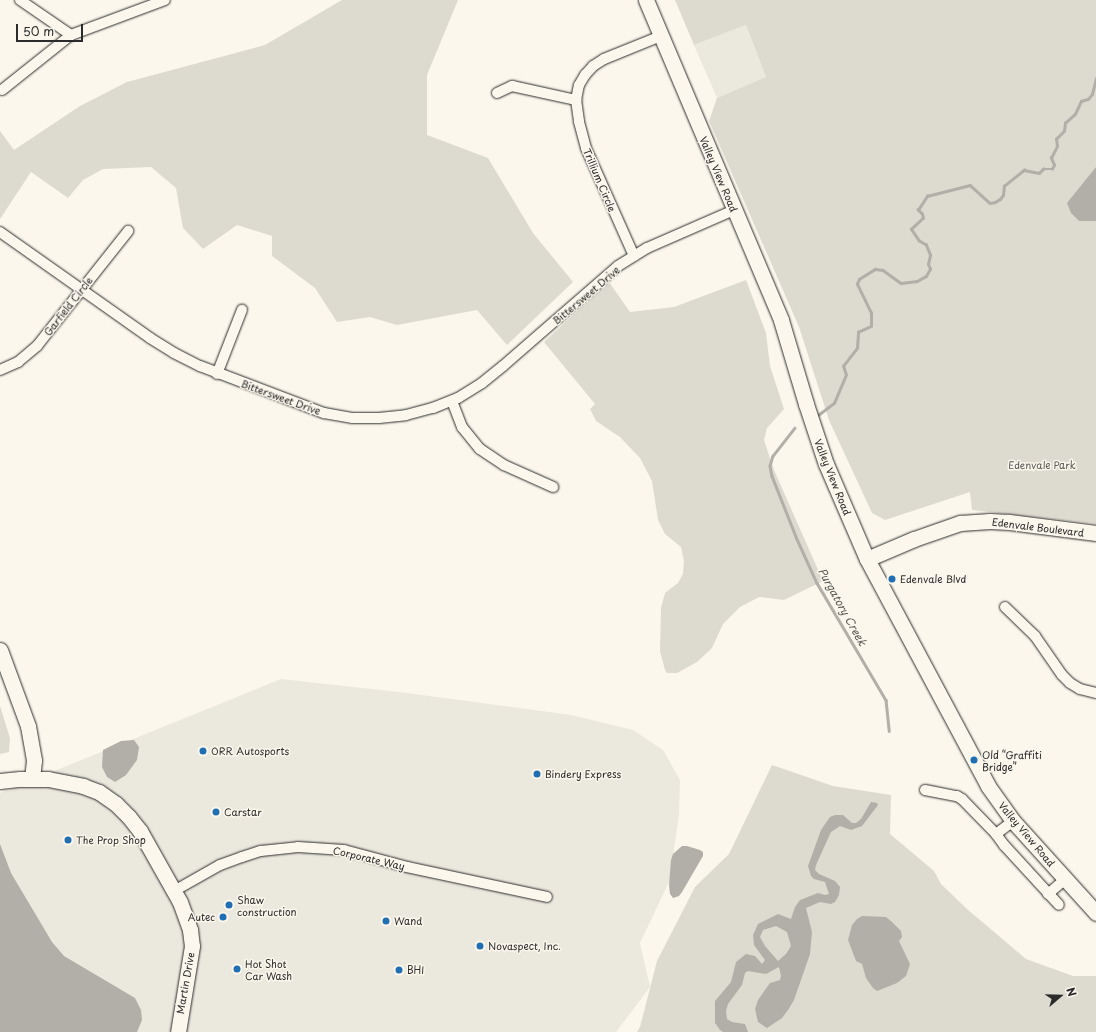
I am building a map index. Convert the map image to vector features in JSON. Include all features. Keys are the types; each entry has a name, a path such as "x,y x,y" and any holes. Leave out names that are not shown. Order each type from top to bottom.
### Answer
{"main road":[{"name":"Valley View Road","path":"646,0 781,320 826,464 867,559 988,786 1013,821 1096,913"},
{"name":"Edenvale Boulevard","path":"867,559 933,531 966,522 1010,522 1096,533"},
{"path":"0,650 28,726 34,760 32,778"},
{"name":"Martin Drive","path":"0,781 32,778 66,781 83,786 99,792 116,804 129,817 140,832 174,891 185,914 190,930 192,946 178,1032"}],"street":[{"path":"20,0 71,35"},
{"path":"2,90 71,35 165,0"},
{"name":"Trillium Circle","path":"634,256 586,148 576,100 579,85 593,66 604,59 661,36"},
{"path":"497,93 512,86 576,100"},
{"name":"Bittersweet Drive","path":"0,232 62,277 174,353 217,374 305,407 324,413 352,418 379,418 406,415 452,401 492,375 592,288 634,256 678,233 734,210"},
{"name":"Garfield Circle","path":"0,370 15,364 27,356 128,231"},
{"path":"217,374 242,310"},
{"path":"452,401 462,426 480,449 504,465 553,487"},
{"path":"1005,607 1035,636 1070,684 1080,689 1096,693"},
{"path":"925,790 957,796 962,799 996,834 1059,905"},
{"path":"996,834 1013,821"},
{"name":"Corporate Way","path":"174,891 220,865 242,857 261,851 298,847 344,850 407,867 547,897"},
{"path":"1048,894 1065,879"}],"shaded area":[{"path":"746,25 766,77 717,98 694,45"},
{"path":"1096,167 1096,221 1079,221 1071,213 1067,203"},
{"path":"281,679 399,692 571,715 633,730 663,750 680,780 679,815 669,882 640,943 650,987 616,1032 0,1032 0,793"},
{"path":"134,740 139,747 137,760 126,775 115,782 107,777 102,767 103,750 121,741"},
{"path":"871,802 877,803 878,805 862,826 851,830 840,826 831,832 816,865 815,870 819,874 835,881 840,887 839,895 835,902 831,904 820,902 806,908 812,932 810,954 794,1000 788,1010 782,1018 767,1028 758,1022 755,1009 758,1000 770,983 780,980 781,976 779,967 766,974 748,971 745,973 742,985 728,1004 726,1011 727,1019 732,1022 745,1024 748,1032 723,1032 715,1023 715,1001 731,982 736,962 746,954 755,956 762,964 765,960 754,945 753,935 758,924 778,914 791,919 795,907 800,900 818,893 825,895 829,894 825,882 814,879 811,876 808,866 821,830 830,817 835,815 843,815 852,823 856,823 861,819","holes":["776,926 787,932 791,946 786,954 778,961 765,946 760,937 763,930"]},
{"path":"0,844 11,873 52,942 64,956 135,998 141,1010 142,1020 137,1032 0,1032"},
{"path":"682,846 700,850 703,852 703,856 682,892 679,896 673,898 670,894 669,885 671,860 673,854"},
{"path":"862,916 886,917 901,931 902,937 899,941 910,964 906,976 897,983 877,991 866,978 862,964 856,961 848,940 852,925"}],"green space":[{"path":"342,0 458,0 427,75 427,135 488,158 533,233 573,282 507,345 477,310 397,325 370,317 337,322 315,288 272,256 272,236 237,225 203,249 183,228 176,188 151,167 103,169 83,180 68,198 31,172 0,219 0,131 14,150 80,106 127,82 265,45"},
{"name":"Edenvale Park","path":"675,0 1096,0 1096,167 1079,221 1096,221 1096,524 972,510 970,492 885,520 872,513 829,420 799,327 709,121 717,98 766,77 746,25 694,45"},
{"path":"746,280 766,333 770,366 784,409 767,428 764,440 774,470 823,581 784,600 759,597 740,607 723,624 712,648 697,662 677,673 667,673 660,651 661,608 665,593 678,583 683,574 684,561 681,547 665,534 658,520 652,481 640,458 620,437 596,421 590,409 595,404 544,342 609,282 630,312 674,307"},
{"path":"0,706 10,738 9,752 0,754"},
{"path":"772,765 833,786 891,795 890,834 934,871 941,884 967,909 1026,959 1073,976 1096,976 1096,1032 637,1032 640,1027 657,961 695,887 729,854"}],"waterway":[{"name":"Purgatory Creek","path":"818,415 834,403 846,375 843,366 857,348 858,332 871,326 871,313 857,284 859,279 875,269 883,270 901,283 917,281 926,276 930,269 928,264 930,255 926,245 919,241 911,229 923,218 922,214 918,210 927,196 970,185 990,203 995,202 1003,195 1004,186 1024,170 1039,173 1043,169 1052,169 1054,165 1051,158 1057,146 1056,139 1064,131 1065,123 1075,114 1081,101 1088,99 1092,94 1096,78"},
{"name":"Purgatory Creek","path":"795,428 773,456 770,466 772,476 797,539 817,583 886,700 889,731"}],"place":[{"name":"Edenvale Blvd","path":"892,579"},
{"name":"ORR Autosports","path":"203,751"},
{"name":"Old “Graffiti Bridge”","path":"974,760"},
{"name":"Bindery Express","path":"537,774"},
{"name":"Carstar","path":"216,812"},
{"name":"The Prop Shop","path":"68,840"},
{"name":"Shaw construction","path":"229,905"},
{"name":"Autec","path":"223,917"},
{"name":"Wand","path":"386,921"},
{"name":"Novaspect, Inc.","path":"480,946"},
{"name":"Hot Shot Car Wash","path":"237,969"},
{"name":"BHI","path":"399,970"}]}
